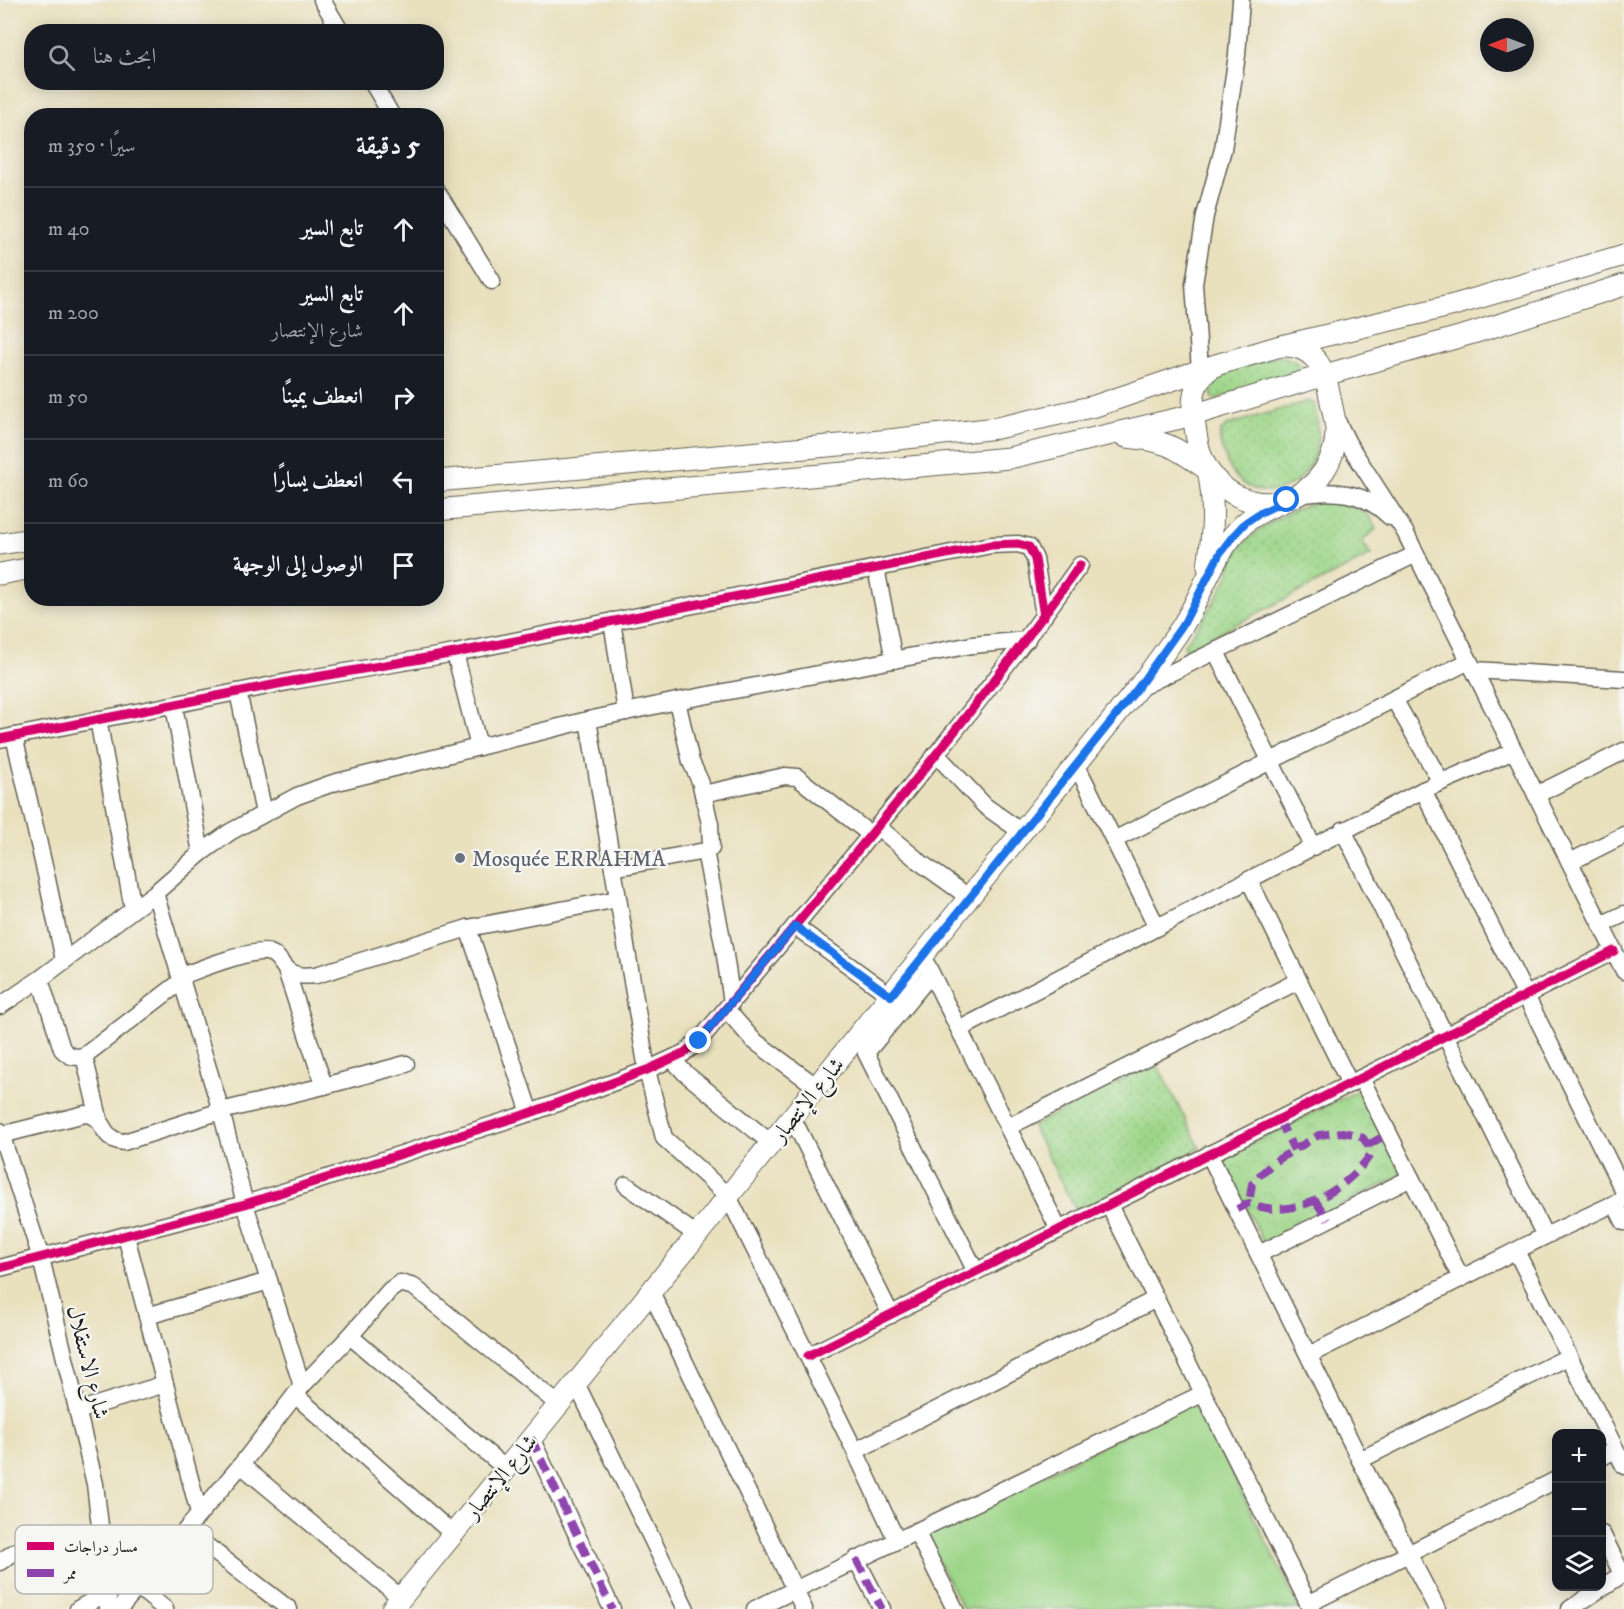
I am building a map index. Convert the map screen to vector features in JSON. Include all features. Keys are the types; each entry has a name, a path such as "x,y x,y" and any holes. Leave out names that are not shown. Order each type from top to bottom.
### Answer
{"main road":[{"path":"444,480 862,443 997,428 1095,406 1277,346 1454,305 1624,255"},
{"path":"444,509 1009,458 1193,415 1473,333 1624,285"},
{"path":"1277,346 1297,348 1306,352 1321,366 1325,375"},
{"path":"1206,578 1214,514 1213,493 1208,470 1199,451 1192,400 1198,382 1210,367"},
{"name":"شارع الإنتصار","path":"396,1604 891,996 927,965 969,898 1077,766 1137,689 1184,623 1220,553 1246,522 1293,497 1320,478 1333,454 1336,435 1325,375"},
{"path":"1111,436 1160,441 1174,447 1208,470 1221,486 1245,500 1259,502 1293,497"},
{"path":"0,544 24,540"},
{"path":"0,574 24,570"}],"street":[{"path":"322,0 336,24"},
{"path":"1210,367 1194,284 1206,216 1223,149 1237,55 1241,0"},
{"path":"377,90 387,108"},
{"path":"444,203 492,281"},
{"path":"1334,415 1348,443 1405,532 1624,971"},
{"path":"1293,497 1331,491 1361,497 1380,507 1405,532"},
{"path":"64,960 47,879 7,737 454,653 992,545 1018,544 1029,547 1035,559 1044,616"},
{"path":"1137,689 1416,554"},
{"path":"0,1268 245,1204 530,1113 647,1070 684,1053 699,1041 874,831 1027,640 1080,565"},
{"path":"876,568 894,660"},
{"path":"612,621 626,712"},
{"path":"0,1006 155,893 201,853 230,832 297,796 333,783 588,720 677,701 972,645 1027,640"},
{"path":"1216,652 1313,846"},
{"path":"454,653 479,747"},
{"path":"1114,840 1394,699 1472,665 1624,679"},
{"path":"238,692 264,813"},
{"path":"1394,699 1441,782"},
{"path":"613,868 711,848 711,836 700,781 691,762 677,701"},
{"path":"174,706 201,853"},
{"path":"98,719 133,909"},
{"path":"588,720 647,1070 664,1138 728,1196 855,1450 896,1539"},
{"path":"960,1029 1342,830 1423,790 1514,751"},
{"path":"1536,795 1624,751"},
{"path":"936,754 985,806 1023,833"},
{"path":"1077,766 1157,927"},
{"path":"703,794 785,776 796,777 969,898"},
{"path":"1423,790 1525,995 1621,1199 1624,1222"},
{"path":"1342,830 1545,1236"},
{"path":"1570,862 1624,834"},
{"path":"705,851 724,949 729,1005 753,1040 817,1087"},
{"path":"1248,880 1298,981 1411,1178 1461,1278"},
{"path":"155,893 182,978 245,1204 269,1281 298,1391 453,1534"},
{"path":"286,970 300,976 316,975 468,928 618,899"},
{"path":"1601,925 1624,914"},
{"path":"795,926 891,996"},
{"path":"468,928 530,1113"},
{"path":"808,1356 1614,951"},
{"path":"40,979 62,1049 69,1056 84,1056 182,978 222,962 268,952 276,956 286,970 324,1086"},
{"path":"975,1272 866,1053 927,965 1059,1230"},
{"path":"1008,1127 1298,981"},
{"path":"84,1056 99,1118 107,1135 115,1141 124,1142 220,1112 406,1064"},
{"path":"672,1059 685,1073 771,1143"},
{"path":"1,1133 76,1115 92,1114 99,1118"},
{"path":"792,1118 891,1315"},
{"name":"شارع الاستقلال","path":"1,1133 6,1176 41,1258 95,1484 100,1525"},
{"path":"1209,1154 1360,1460 1437,1609"},
{"path":"1259,1254 1411,1178"},
{"path":"626,1185 697,1235"},
{"path":"1309,1355 1621,1199"},
{"path":"1109,1205 1310,1607 1408,1554 1552,1482"},
{"path":"126,1236 200,1514"},
{"path":"1516,1251 1568,1357 1608,1453 1624,1466"},
{"path":"147,1316 269,1281"},
{"path":"190,1525 298,1391 390,1290 400,1283 414,1287 559,1405"},
{"path":"651,1292 804,1609"},
{"path":"855,1450 1156,1299"},
{"path":"350,1336 506,1469"},
{"path":"1360,1460 1568,1357"},
{"path":"576,1383 686,1609"},
{"path":"78,1411 165,1384"},
{"path":"755,1609 896,1539 1202,1394"},
{"path":"531,1438 612,1609"},
{"path":"240,1465 396,1604"},
{"path":"916,1531 955,1609"},
{"path":"1570,1609 1623,1574 1604,1537"},
{"path":"213,1551 289,1609"},
{"path":"0,1562 15,1552"},
{"path":"856,1559 882,1609"},
{"path":"78,1609 104,1594"},
{"path":"119,1609 132,1594"},
{"path":"147,1594 165,1609"}],"green space":[{"path":"1279,356 1295,362 1303,369 1303,372 1212,398 1211,386 1225,374 1242,366"},
{"path":"1308,401 1314,403 1318,440 1312,462 1303,475 1292,484 1279,490 1254,489 1242,482 1232,472 1225,457 1220,441 1221,431 1228,425"},
{"path":"1317,502 1344,503 1366,513 1376,529 1362,541 1371,555 1188,649 1184,647 1227,578 1233,559 1240,547 1259,530 1295,510"},
{"path":"1156,1062 1200,1148 1077,1212 1032,1126"},
{"path":"1361,1089 1403,1175 1264,1244 1222,1158"},
{"path":"1195,1400 1300,1609 963,1609 924,1534"}],"marked path":[{"path":"1279,1119 1294,1150"},
{"path":"1237,1209 1249,1203 1266,1208 1283,1209 1317,1200 1333,1191 1360,1168 1370,1155 1368,1145 1363,1138 1353,1134 1342,1132 1319,1135 1274,1162 1260,1175 1252,1184 1249,1203"},
{"path":"1368,1145 1384,1136"},
{"path":"1315,1200 1328,1220"},
{"path":"531,1438 612,1609"},
{"path":"856,1559 882,1609"}],"cycle path":[{"path":"0,739 293,681 455,653 991,545 1018,544 1029,547 1035,559 1044,616"},
{"path":"0,1268 245,1204 530,1113 647,1070 684,1053 699,1041 942,747 1080,565"},
{"path":"808,1356 1614,951"}],"place":[{"name":"Mosquée ERRAHMA","path":"460,858"}],"route":[{"path":"699,1041 795,926 891,996 1137,689 1184,623 1220,553 1233,536 1246,522 1258,514 1287,500"}]}
